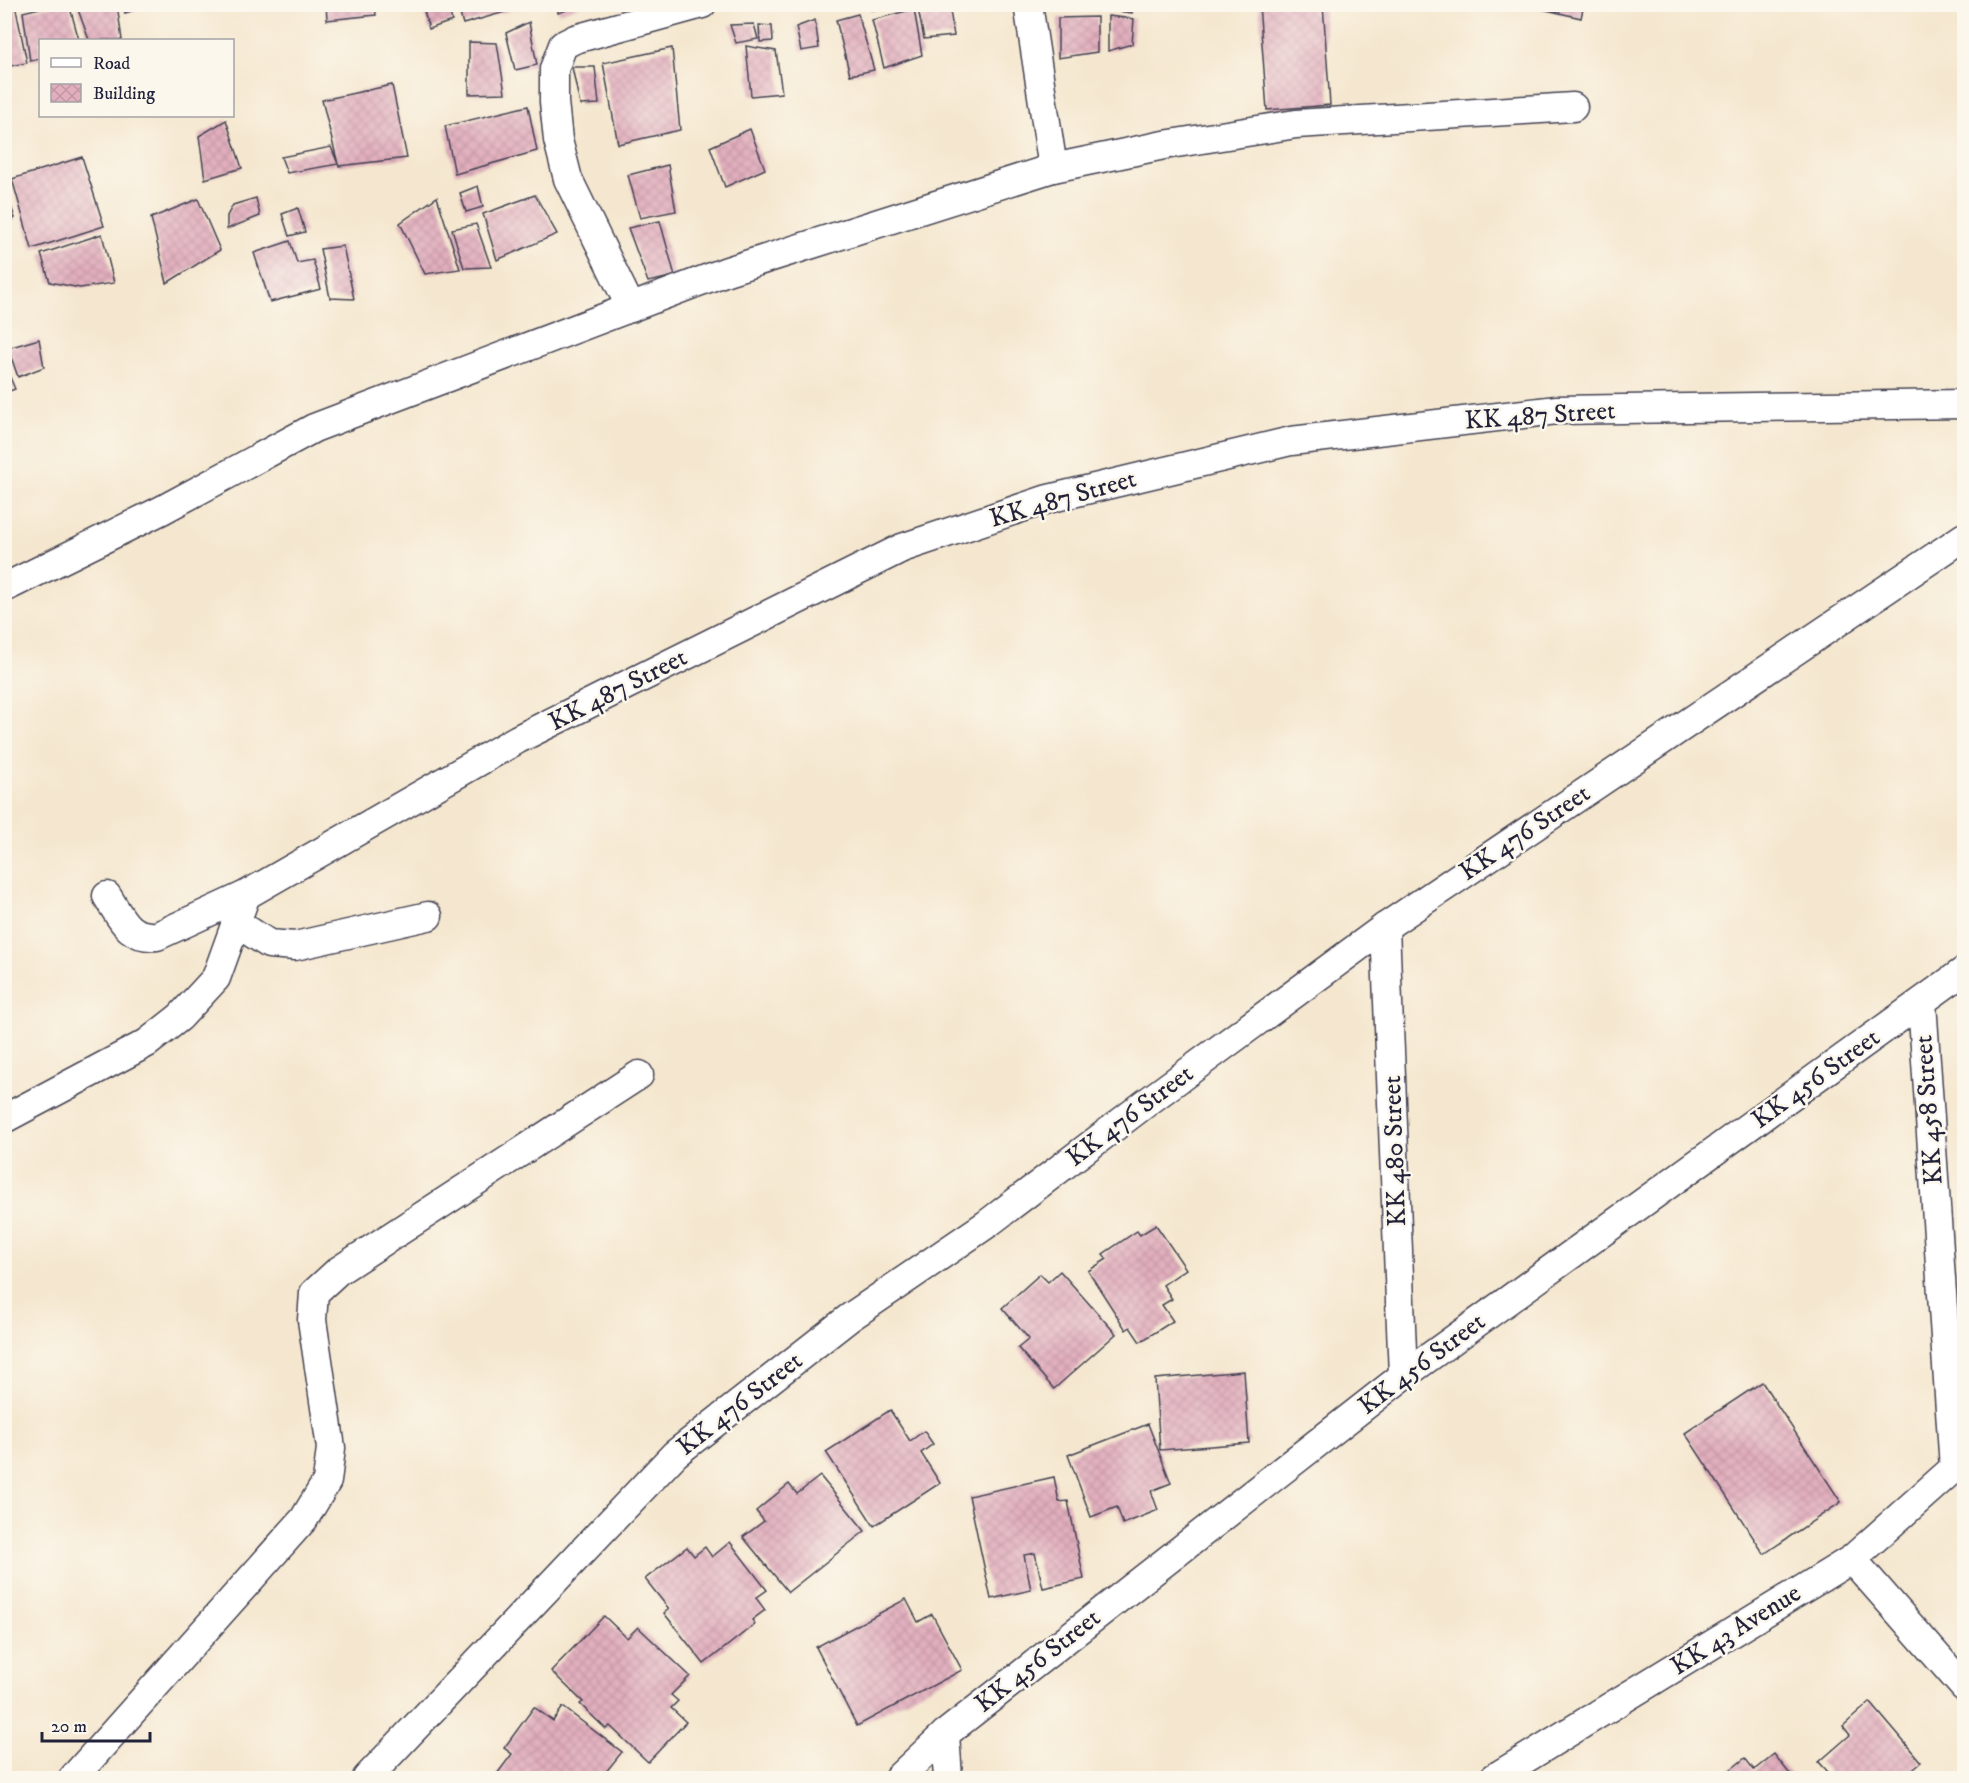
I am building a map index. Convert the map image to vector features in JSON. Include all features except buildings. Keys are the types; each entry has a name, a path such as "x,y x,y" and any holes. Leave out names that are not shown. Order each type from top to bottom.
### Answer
{"street":[{"path":"631,308 568,179 558,140 554,102 554,69 563,45 575,39 702,4"},
{"path":"1028,4 1053,168"},
{"path":"4,588 162,510 314,428 728,271 1053,168 1164,145 1296,124 1573,106"},
{"name":"KK 487 Street","path":"107,896 128,928 137,934 157,936 246,895 519,740 902,548 1048,499 1291,441 1557,410 1965,405"},
{"name":"KK 476 Street","path":"367,1779 675,1454 849,1318 987,1224 1146,1103 1385,927 1965,537"},
{"path":"4,1119 147,1043 180,1017 216,978 246,895"},
{"path":"235,922 269,944 295,946 428,916"},
{"name":"KK 480 Street","path":"1385,927 1403,1376"},
{"name":"KK 456 Street","path":"897,1779 945,1734 1403,1376 1965,971"},
{"name":"KK 458 Street","path":"1922,1003 1959,1465"},
{"path":"73,1779 304,1519 327,1481 331,1448 312,1320 314,1293 338,1271 639,1075"},
{"name":"KK 43 Avenue","path":"1494,1779 1852,1558 1959,1465"},
{"path":"1852,1558 1965,1687"},
{"path":"945,1734 948,1779"}]}
